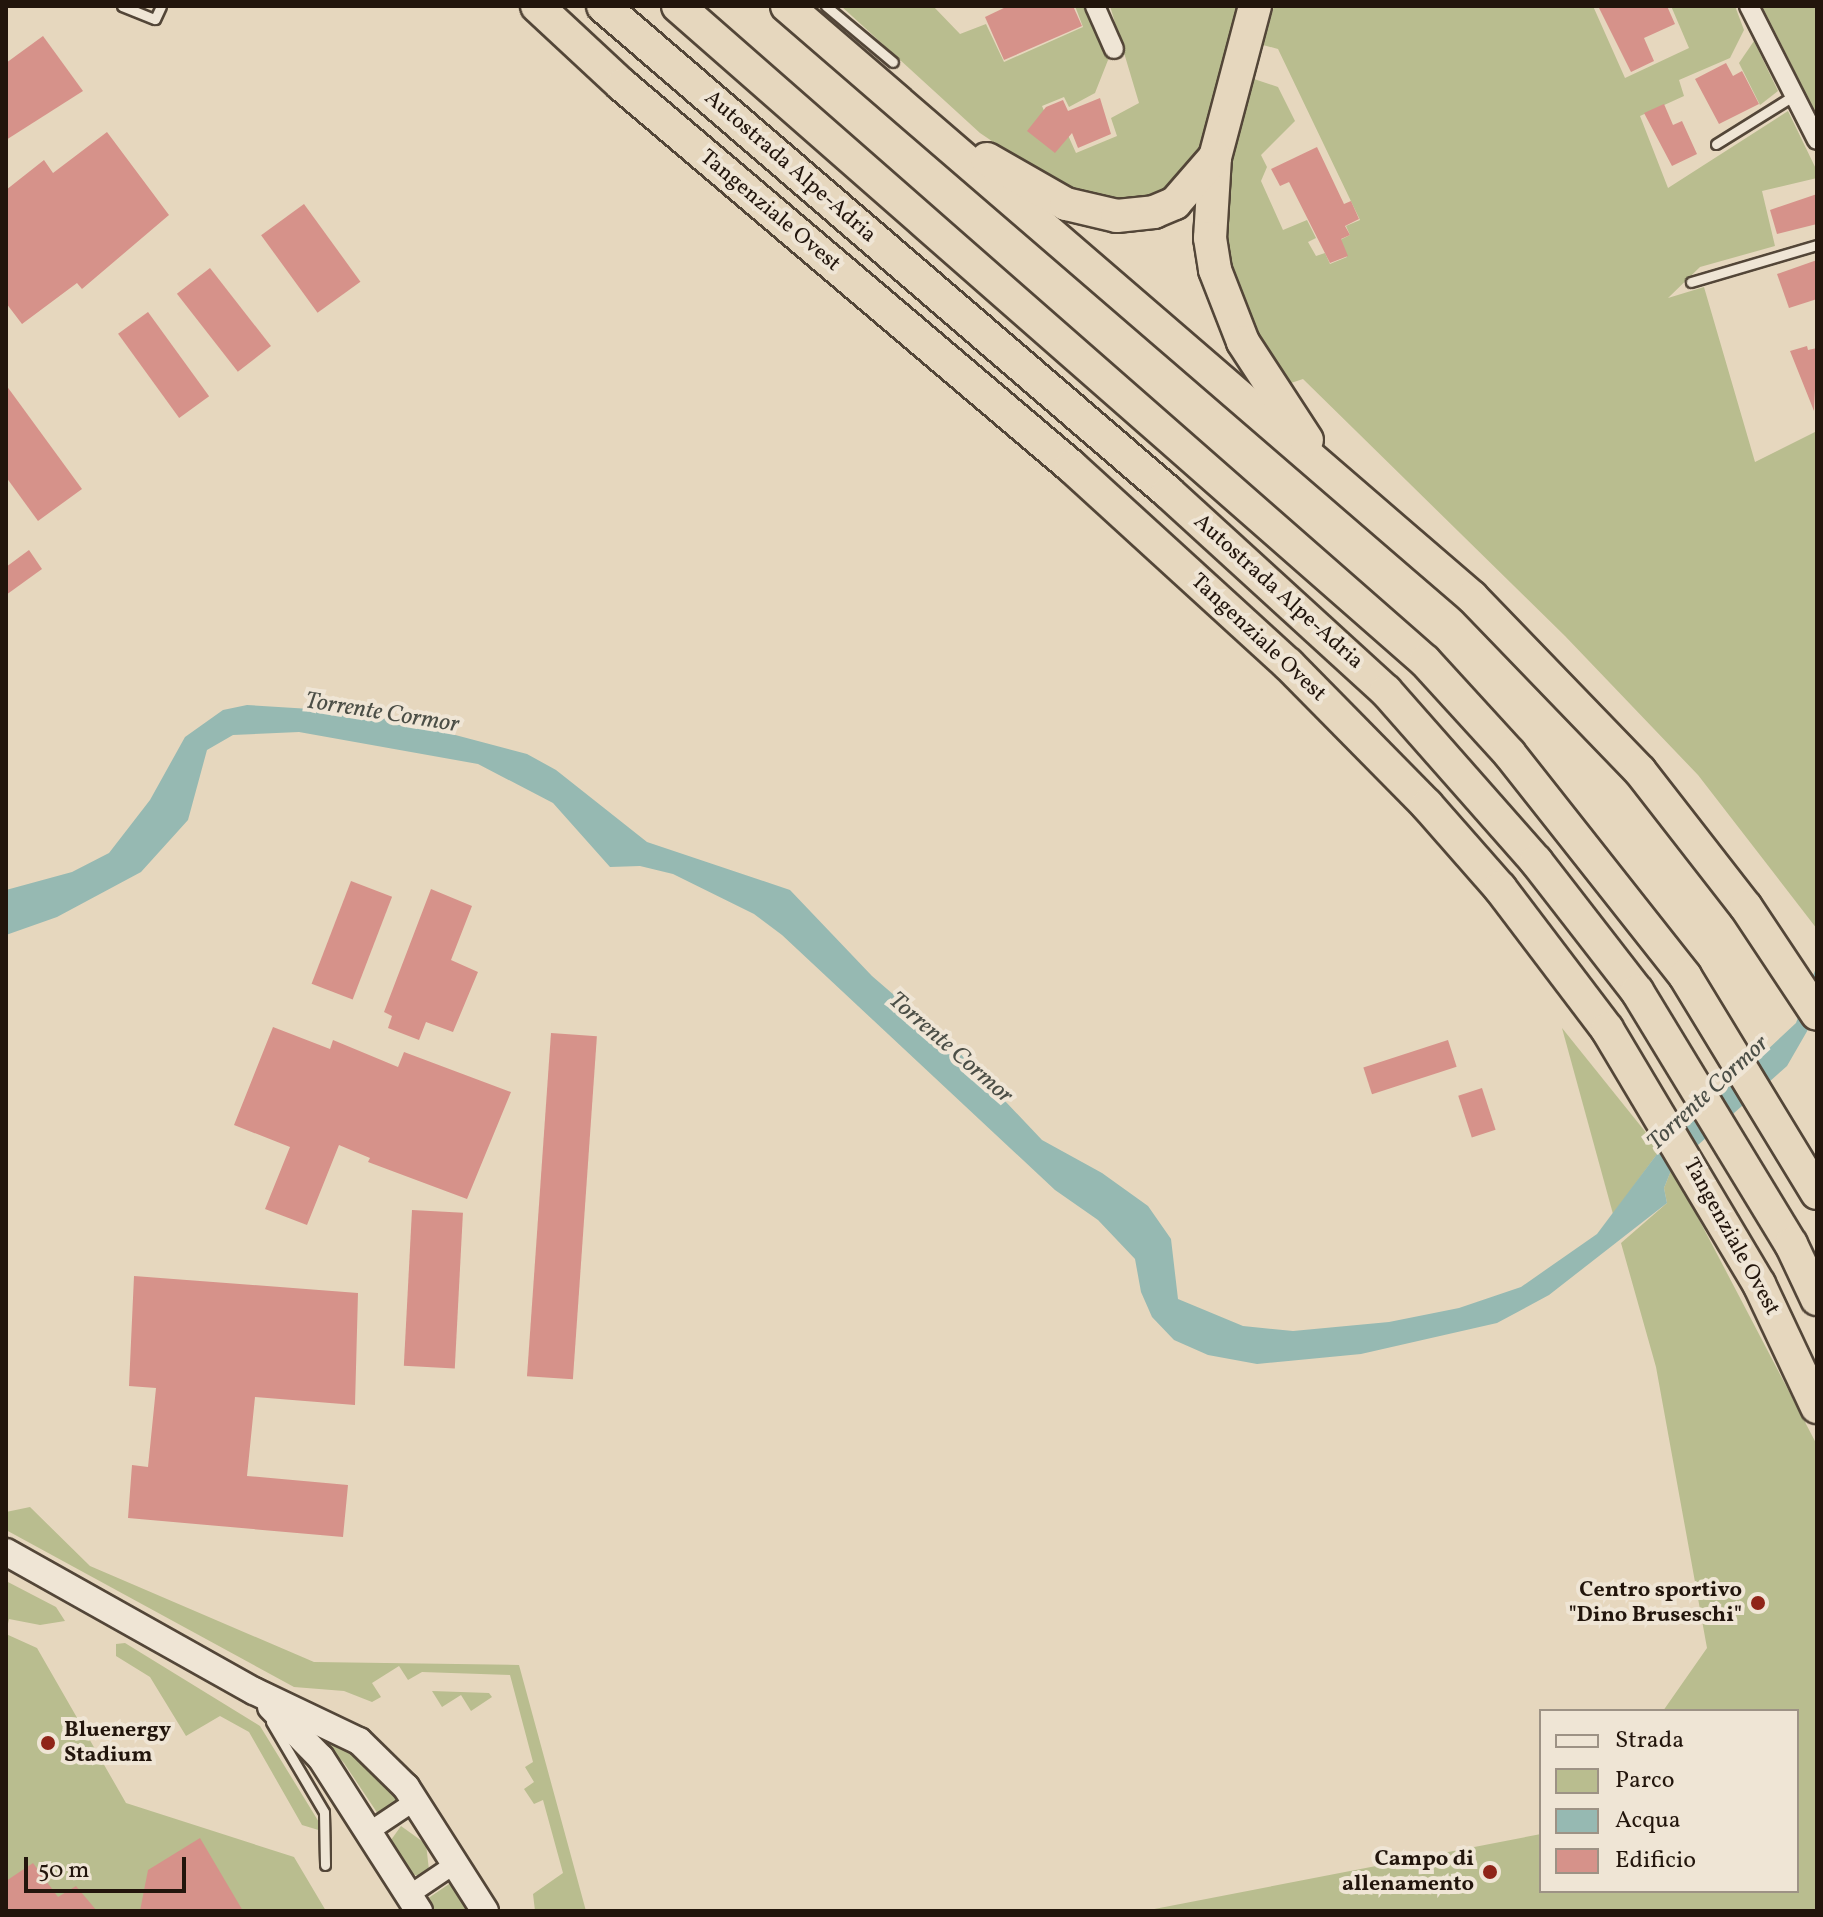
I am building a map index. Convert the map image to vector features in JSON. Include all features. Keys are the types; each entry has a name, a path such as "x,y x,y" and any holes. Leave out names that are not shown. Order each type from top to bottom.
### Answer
{"highway":[{"name":"Tangenziale Ovest","path":"537,6 622,85 1071,466 1352,725 1500,888 1607,1029 1759,1284 1817,1407"},
{"name":"Autostrada Alpe-Adria","path":"603,6 1168,492 1386,691 1536,861 1637,991 1791,1244 1817,1299"},
{"path":"678,6 1425,661 1509,753 1685,976 1817,1193"},
{"path":"787,6 1472,597 1640,771 1746,907 1817,1014"},
{"path":"1255,6 1215,157 1210,207 1215,270 1258,370 1330,477"},
{"path":"938,134 1066,204 1117,216 1154,212 1175,203 1215,157"}],"street":[{"path":"1095,6 1114,49"},
{"path":"1749,6 1817,140"},
{"path":"8,1555 254,1691 359,1741 392,1770 415,1801 485,1911"},
{"path":"254,1691 308,1741 370,1831 414,1903 455,1864"},
{"path":"370,1831 415,1801"}],"lane":[{"path":"122,6 155,19 161,6"},
{"path":"826,6 893,62"},
{"path":"1716,144 1793,96"},
{"path":"1691,282 1817,245"},
{"path":"254,1691 324,1812 325,1865"}],"green space":[{"path":"841,6 933,6 960,34 986,24 1004,62 1083,27 1075,6 1084,6 1110,55 1095,93 1069,107 1064,97 1042,106 1052,129 1063,124 1076,153 1117,136 1111,118 1139,103 1110,6 1241,6 1202,150 1167,193 1115,208 1054,183 980,133"},
{"path":"1274,6 1593,6 1625,78 1689,48 1671,6 1735,6 1744,30 1730,58 1679,80 1684,96 1640,116 1668,188 1788,111 1817,171 1817,178 1762,191 1775,246 1700,267 1668,298 1704,287 1755,462 1817,431 1817,929 1698,775 1565,636 1303,379 1288,384 1238,307 1219,212 1248,77 1278,87 1295,121 1261,155 1267,167 1261,181 1283,230 1307,220 1316,238 1308,242 1316,256 1325,253 1330,264 1347,257 1340,240 1350,235 1346,226 1360,220 1278,49 1263,45"},
{"path":"1762,6 1817,6 1817,115"},
{"path":"1754,41 1778,91 1760,105 1739,63"},
{"path":"1562,1028 1660,1150 1613,1214"},
{"name":"Centro sportivo \"Dino Bruseschi\"","path":"1672,1168 1817,1445 1817,1911 1144,1911 1539,1834 1539,1893 1799,1893 1799,1709 1664,1709 1707,1648 1656,1367 1621,1243 1667,1203 1664,1188"},
{"path":"30,1507 90,1566 314,1662 519,1665 586,1911 535,1911 533,1894 563,1873 543,1800 534,1804 524,1789 534,1782 525,1767 533,1762 510,1675 422,1672 408,1680 399,1666 372,1683 381,1697 372,1702 344,1691 294,1687 6,1530 6,1512"},
{"path":"6,1581 56,1607 65,1621 40,1625 9,1619 6,1633"},
{"name":"Bluenergy Stadium","path":"6,1634 37,1648 126,1803 294,1857 326,1911 6,1911"},
{"path":"125,1643 260,1726 325,1832 302,1825 249,1732 220,1716 186,1736 150,1677 116,1656 116,1644"},
{"path":"432,1691 489,1693 492,1697 471,1711 461,1695 442,1707"},
{"path":"302,1720 372,1766 401,1799 378,1814 344,1763"},
{"path":"401,1826 426,1844 429,1870 422,1877 412,1874 391,1840"},
{"path":"452,1882 471,1911 435,1911 427,1899"}],"water":[{"name":"Torrente Cormor","path":"247,705 343,711 410,723 527,754 556,770 647,842 790,890 872,976 954,1047 1042,1140 1102,1173 1148,1206 1171,1239 1178,1299 1243,1326 1293,1331 1389,1322 1459,1308 1521,1287 1597,1234 1660,1150 1796,1023 1817,965 1817,1014 1787,1066 1672,1168 1664,1188 1667,1203 1549,1295 1497,1323 1361,1354 1257,1364 1208,1355 1174,1340 1152,1317 1141,1292 1135,1259 1098,1220 1055,1190 782,935 754,914 673,874 640,866 610,867 553,803 478,764 299,732 233,735 207,750 188,820 141,872 57,917 6,935 6,890 72,872 109,853 150,800 185,737 223,710"}],"building":[{"path":"1008,6 1073,6 1082,26 1004,60 985,17"},
{"path":"1598,6 1667,6 1675,24 1644,38 1654,61 1631,72"},
{"path":"43,36 83,91 6,140 6,63"},
{"path":"1726,63 1733,76 1742,71 1759,104 1719,124 1695,79"},
{"path":"1100,98 1111,134 1078,148 1072,133 1055,153 1027,131 1046,107 1063,100 1068,111"},
{"path":"1664,104 1673,125 1682,121 1697,154 1672,166 1644,113"},
{"path":"107,132 169,215 82,289 77,283 22,324 6,303 6,190 44,160 53,173"},
{"path":"1317,147 1344,204 1351,201 1359,219 1345,226 1350,235 1341,239 1348,256 1330,263 1289,182 1280,186 1271,169"},
{"path":"1817,194 1817,224 1777,234 1770,210"},
{"path":"304,204 360,282 318,313 261,235"},
{"path":"1817,260 1817,299 1789,308 1777,274"},
{"path":"210,268 271,346 238,372 177,294"},
{"path":"148,312 209,396 179,418 118,334"},
{"path":"1807,346 1808,350 1817,348 1814,411 1790,351"},
{"path":"6,385 82,489 38,521 6,477"},
{"path":"29,550 42,569 6,595 6,567"},
{"path":"351,881 392,897 353,999 312,984"},
{"path":"431,889 472,906 451,960 478,972 453,1032 426,1022 419,1040 388,1028 392,1016 384,1012"},
{"path":"273,1027 330,1049 333,1040 398,1067 404,1052 511,1092 467,1199 368,1162 370,1158 339,1145 307,1225 265,1209 290,1147 234,1125"},
{"path":"551,1033 597,1036 573,1379 527,1376"},
{"path":"1448,1040 1457,1067 1372,1094 1363,1068"},
{"path":"1482,1088 1496,1130 1472,1138 1458,1096"},
{"path":"412,1210 463,1213 455,1368 404,1366"},
{"path":"134,1276 358,1293 355,1405 255,1397 247,1476 348,1485 343,1537 128,1518 132,1465 148,1467 156,1388 129,1386"},
{"path":"200,1838 243,1911 140,1911 148,1870"},
{"path":"33,1863 58,1897 76,1886 97,1911 6,1911 6,1881"}],"place":[{"name":"Centro sportivo \"Dino Bruseschi\"","path":"1758,1603"},
{"name":"Bluenergy Stadium","path":"48,1743"},
{"name":"Campo di allenamento","path":"1490,1872"}]}
